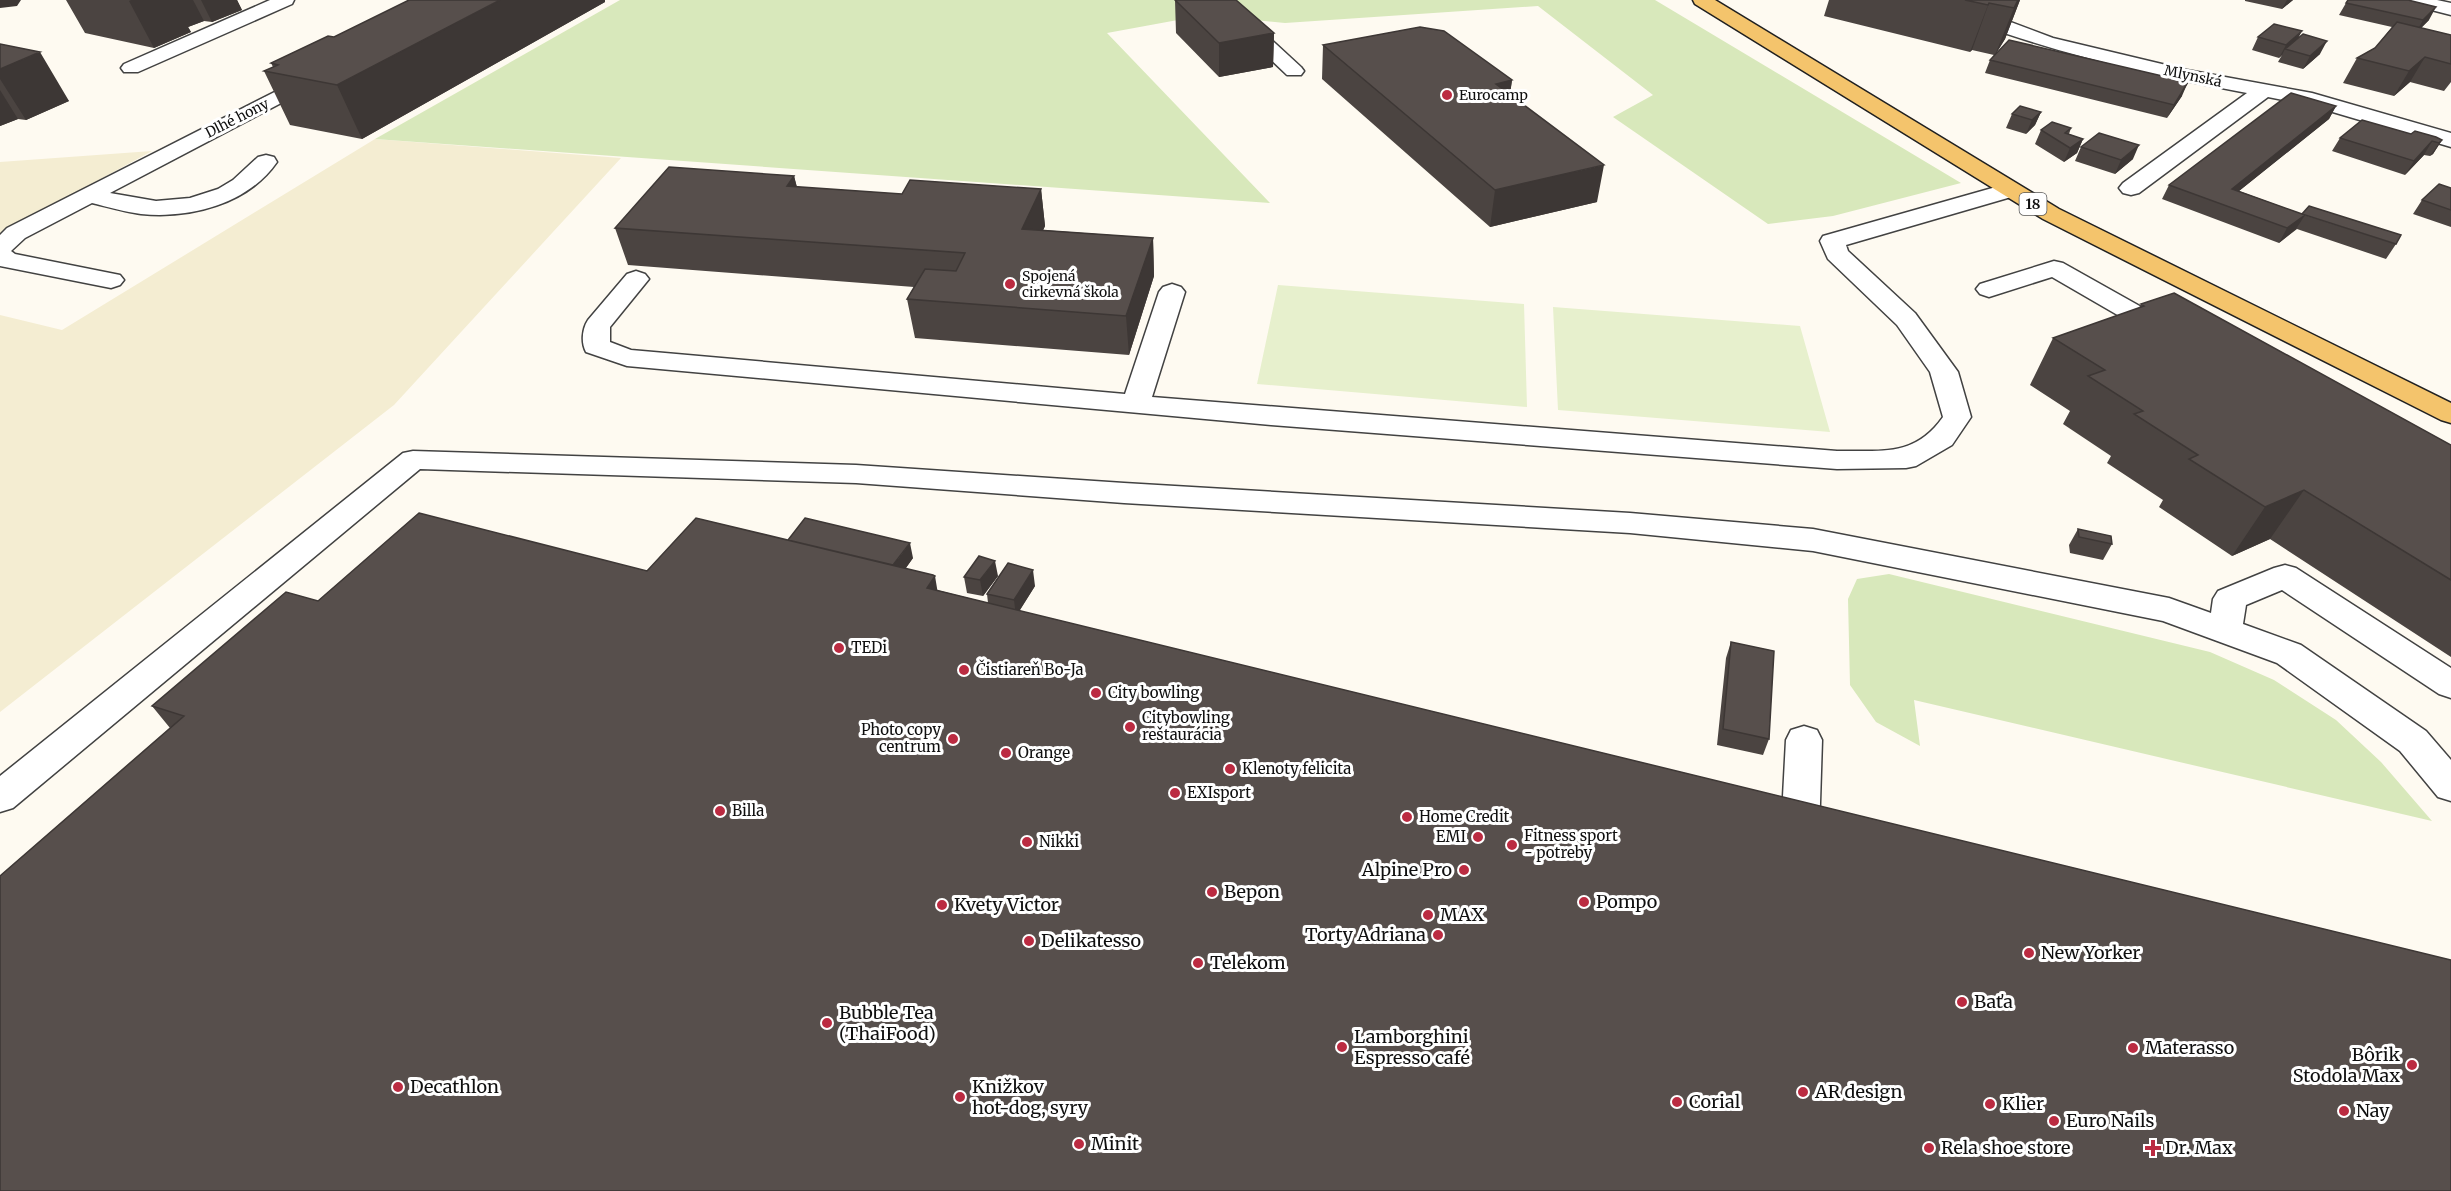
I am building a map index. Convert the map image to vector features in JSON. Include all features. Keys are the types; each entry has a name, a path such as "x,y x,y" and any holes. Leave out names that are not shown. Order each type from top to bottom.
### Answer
{"main road":[{"name":"18","path":"1702,0 2051,214 2451,414"},
{"name":"18","path":"1756,34 2050,188"},
{"name":"18","path":"2082,205 2324,350"}],"street":[{"path":"131,68 285,0"},
{"path":"1217,0 1294,71"},
{"name":"Mlynská","path":"1939,0 1951,7 2047,42 2187,76 2312,99 2451,140"},
{"path":"2415,0 2451,9"},
{"name":"Dlhé hony","path":"2,254 16,232 333,69"},
{"path":"2131,188 2265,90"},
{"path":"89,195 140,207 184,206 230,192 257,174 266,162"},
{"path":"636,279 597,326 596,346 627,358 1136,404 1837,460 1906,459 1942,439 1957,417 1944,372 1906,319 1837,254 1832,241 2010,190"},
{"path":"2,254 111,280"},
{"path":"1989,289 2054,268 2187,344"},
{"path":"1136,404 1172,292"},
{"path":"0,796 413,460 856,474 1124,493 1653,525 1813,540 2169,610 2289,654 2413,741 2451,786"},
{"path":"2225,631 2230,599 2285,576 2451,685"},
{"path":"1800,834 1804,740"}],"shaded area":[{"path":"375,139 621,158 394,405 0,712 0,315 62,330"},
{"path":"152,151 0,234 0,162"}],"green space":[{"path":"620,0 1655,0 1961,183 1833,216 1768,224 1613,117 1653,95 1538,6 1285,23 1205,15 1107,33 1270,203 375,139"},
{"path":"1278,285 1524,304 1527,407 1257,384"},
{"path":"1553,307 1800,326 1830,432 1558,410"},
{"path":"1889,574 2210,652 2274,680 2336,720 2381,762 2432,821 1914,700 1920,746 1876,722 1850,685 1848,599 1857,579"}],"building":[{"path":"409,0 500,0 337,85 264,71 278,65 271,63 328,36 334,37"},
{"path":"1175,0 1236,0 1274,33 1219,43"},
{"path":"1965,0 2018,0 2014,8"},
{"path":"2348,0 2408,0 2436,7 2423,20 2346,3"},
{"path":"2397,22 2451,35 2451,64 2425,57 2409,71 2357,58 2375,48"},
{"path":"2274,24 2302,31 2286,45 2258,37"},
{"path":"1420,27 1444,31 1512,80 1496,84 1604,165 1495,190 1323,45"},
{"path":"2303,34 2327,41 2310,56 2285,49"},
{"path":"2009,40 2188,82 2174,105 1990,60"},
{"path":"0,44 40,52 0,69"},
{"path":"2291,93 2336,106 2232,189 2305,215 2287,228 2169,185"},
{"path":"2020,106 2041,112 2032,120 2012,114"},
{"path":"2362,120 2411,134 2415,131 2442,140 2439,143 2432,141 2414,161 2340,138"},
{"path":"2052,122 2071,128 2065,133 2083,139 2070,148 2041,130"},
{"path":"2099,133 2139,145 2121,160 2081,147"},
{"path":"669,167 794,176 787,186 902,194 910,180 1041,189 1022,229 1153,238 1126,316 907,299 925,269 956,271 965,253 615,228"},
{"path":"2439,184 2451,188 2451,210 2422,200"},
{"path":"2309,206 2401,235 2396,244 2302,214"},
{"path":"2174,293 2451,445 2451,580 2304,490 2265,507 2189,459 2198,455 2134,414 2143,411 2088,376 2105,370 2053,338"},
{"path":"419,513 647,571 696,518 935,576 927,588 2451,960 2451,1191 0,1191 0,876 184,716 152,706 286,592 318,601"},
{"path":"805,518 910,543 893,565 788,540"},
{"path":"2078,529 2111,536 2112,544 2079,537"},
{"path":"979,556 995,561 980,580 964,577"},
{"path":"1008,563 1033,570 1014,600 987,594"},
{"path":"1731,642 1774,651 1769,739 1723,729"}],"place":[{"name":"Eurocamp","path":"1447,95"},
{"name":"Spojená cirkevná škola","path":"1010,284"},
{"name":"TEDi","path":"839,648"},
{"name":"Čistiareň Bo-Ja","path":"964,670"},
{"name":"City bowling","path":"1096,693"},
{"name":"Citybowling reštaurácia","path":"1130,727"},
{"name":"Photo copy centrum","path":"953,739"},
{"name":"Orange","path":"1006,753"},
{"name":"Klenoty felicita","path":"1230,769"},
{"name":"EXIsport","path":"1175,793"},
{"name":"Billa","path":"720,811"},
{"name":"Home Credit","path":"1407,817"},
{"name":"EMI","path":"1478,837"},
{"name":"Nikki","path":"1027,842"},
{"name":"Fitness sport - potreby","path":"1512,845"},
{"name":"Alpine Pro","path":"1464,870"},
{"name":"Bepon","path":"1212,892"},
{"name":"Pompo","path":"1584,902"},
{"name":"Kvety Victor","path":"942,905"},
{"name":"MAX","path":"1428,915"},
{"name":"Torty Adriana","path":"1438,935"},
{"name":"Delikatesso","path":"1029,941"},
{"name":"New Yorker","path":"2029,953"},
{"name":"Telekom","path":"1198,963"},
{"name":"Baťa","path":"1962,1002"},
{"name":"Bubble Tea (ThaiFood)","path":"827,1023"},
{"name":"Lamborghini Espresso café","path":"1342,1047"},
{"name":"Materasso","path":"2133,1048"},
{"name":"Bôrik Stodola Max","path":"2412,1065"},
{"name":"Decathlon","path":"398,1087"},
{"name":"AR design","path":"1803,1092"},
{"name":"Knižkov hot-dog, syry","path":"960,1097"},
{"name":"Corial","path":"1677,1102"},
{"name":"Klier","path":"1990,1104"},
{"name":"Nay","path":"2344,1111"},
{"name":"Euro Nails","path":"2054,1121"},
{"name":"Minit","path":"1079,1144"},
{"name":"Rela shoe store","path":"1929,1148"},
{"name":"Dr. Max","path":"2153,1148"}]}
